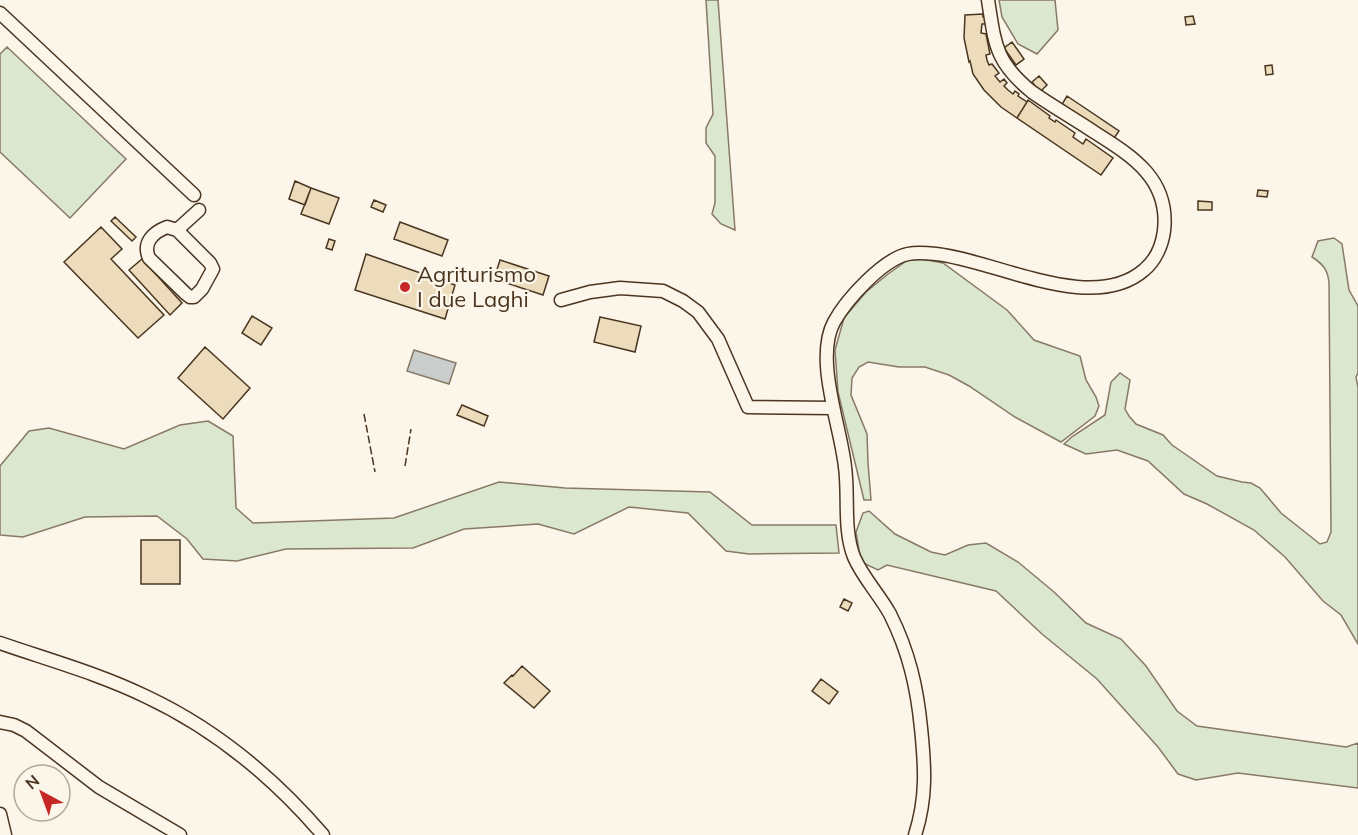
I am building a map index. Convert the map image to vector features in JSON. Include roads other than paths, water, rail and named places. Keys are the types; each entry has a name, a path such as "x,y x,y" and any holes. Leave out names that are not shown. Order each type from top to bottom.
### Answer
{"street":[{"path":"915,835 924,795 925,773 919,705 910,663 894,624 853,553 849,535 845,464 833,408 827,362 827,344 833,324 860,289 881,268 897,258 914,253 946,255 970,260 1049,283 1097,288 1117,284 1138,275 1149,265 1161,244 1165,221 1163,204 1156,187 1138,162 1120,148 1037,96 1019,81 1004,63 997,50 988,0"},
{"path":"0,13 194,195"},
{"path":"177,230 199,210"},
{"path":"167,227 177,230 210,263 213,269 209,279 194,297 186,294 149,258 146,252 148,242 159,230 167,227"},
{"path":"561,300 590,292 620,288 663,291 683,300 698,312 718,339 748,407 833,408"},
{"path":"0,643 127,688 187,719 224,743 266,776 296,804 323,835"},
{"path":"0,722 26,730 99,787 180,835"},
{"path":"0,814 5,835"}],"place":[{"name":"Agriturismo I due Laghi","path":"405,287"}]}
